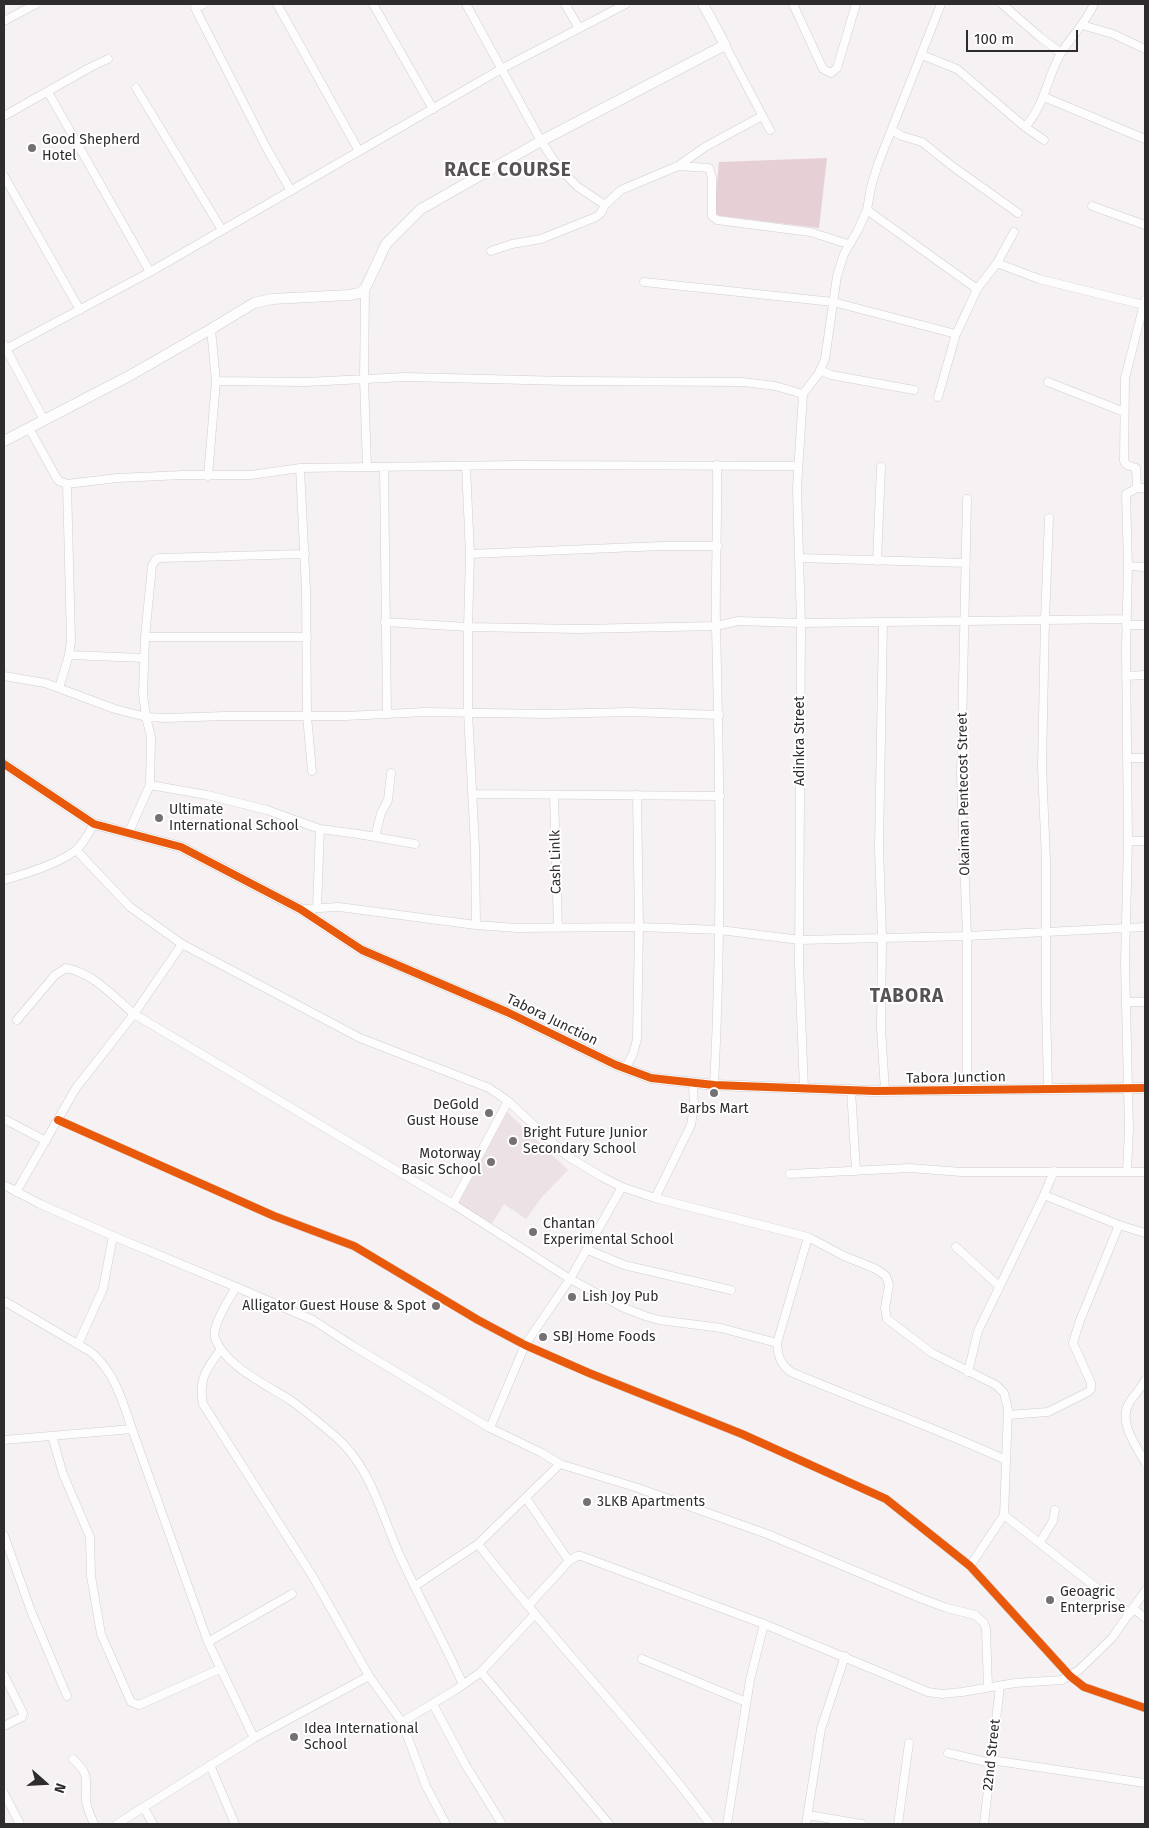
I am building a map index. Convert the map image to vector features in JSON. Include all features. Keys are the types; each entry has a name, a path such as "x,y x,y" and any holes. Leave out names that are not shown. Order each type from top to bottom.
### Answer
{"street":[{"path":"4,21 36,4"},
{"path":"204,4 195,8 266,147 291,191"},
{"path":"276,4 359,151"},
{"path":"373,4 433,110"},
{"path":"466,4 503,68 541,141 566,177 578,188 605,205"},
{"path":"565,4 579,28"},
{"path":"44,420 4,348 150,272 503,68 626,4"},
{"path":"703,4 770,130"},
{"path":"793,4 823,69 831,73 837,68 856,4"},
{"path":"216,381 306,382 405,377 567,381 743,382 775,386 803,394 819,372 825,359 837,276 848,244 858,230 867,210 874,176 941,4"},
{"path":"1002,4 1044,40 1062,52"},
{"path":"1025,126 1036,114 1055,64 1094,4"},
{"path":"1082,25 1114,34 1145,48"},
{"path":"367,467 364,380 365,289 386,244 420,208 541,141 725,46"},
{"path":"922,55 943,62 957,70 1044,140"},
{"path":"4,116 108,59"},
{"path":"136,88 222,230"},
{"path":"48,92 150,272"},
{"path":"1044,96 1145,139"},
{"path":"491,251 512,244 541,239 596,217 601,213 605,205 621,190 678,166 705,147 762,116"},
{"path":"892,130 902,136 922,142 1018,213"},
{"path":"678,166 709,168 712,178 712,216 717,220 810,232 848,244"},
{"path":"4,176 80,310"},
{"path":"1092,206 1145,225"},
{"path":"867,210 977,289"},
{"path":"938,398 956,334 977,289 997,263 1014,232"},
{"path":"997,263 1046,281 1144,303 1125,378 1124,412 1124,461 1136,468 1140,487 1126,494 1128,566 1126,622 1128,841 1125,929 1127,1171"},
{"path":"644,282 833,302 956,334"},
{"path":"4,441 129,376 254,303 272,299 349,295 359,293 365,289"},
{"path":"208,476 216,381 212,329"},
{"path":"819,372 914,390"},
{"path":"1048,382 1124,412"},
{"name":"Adinkra Street","path":"803,394 798,466 801,623 800,940 804,1089"},
{"path":"29,428 56,477 59,481 67,484 117,478 183,475 251,475 300,468 798,466"},
{"path":"714,1085 720,930 719,715 716,626 718,546 717,465"},
{"path":"466,466 470,554 468,712 473,794 476,925"},
{"path":"300,468 305,554 307,716 312,771"},
{"path":"384,468 387,714"},
{"path":"877,561 881,468"},
{"path":"59,688 69,655 71,640 67,484"},
{"name":"Okaiman Pentecost Street","path":"967,499 961,776 966,936 967,1089"},
{"path":"1048,1090 1046,861 1042,767 1049,518"},
{"path":"470,554 662,546 718,546"},
{"path":"128,834 150,785 151,737 146,717 144,658 152,566 156,559 305,554"},
{"path":"799,558 966,563"},
{"path":"1128,566 1145,567"},
{"path":"385,622 468,627 590,629 716,626 738,622 1045,620 1126,622 1145,625"},
{"path":"883,622 879,848 882,938 881,1028 885,1091"},
{"path":"145,637 307,637"},
{"path":"69,655 144,658"},
{"path":"1126,676 1145,675"},
{"path":"4,676 45,682 115,710 146,717 307,716 425,712 546,714 630,712 719,715"},
{"path":"1127,758 1145,758"},
{"name":"Tabora Junction","path":"4,764 94,824 181,847 300,909 362,950 499,1008 625,1070 651,1078 693,1084 885,1091 1145,1088"},
{"path":"375,836 381,813 388,800 391,773"},
{"path":"150,785 267,810 320,829 375,836 415,844"},
{"path":"473,794 720,796"},
{"name":"Cash Linlk","path":"554,795 558,928"},
{"path":"625,1070 633,1054 637,1039 639,927 637,795"},
{"path":"4,880 37,870 76,850 94,824"},
{"path":"316,908 320,829"},
{"path":"1128,841 1145,841"},
{"path":"76,850 130,907 182,944 360,1038 490,1088 508,1101 567,1156 602,1177 622,1187 655,1198 808,1237 844,1256 876,1269 886,1276 889,1285 885,1308 887,1319 932,1353 996,1385 1004,1393 1008,1415 1004,1515 970,1566"},
{"path":"300,909 339,907 476,925 720,930 800,940 966,936 1145,927"},
{"path":"16,1192 87,1072 134,1014 182,944"},
{"path":"17,1020 55,975 66,968 77,970 90,976 134,1014 454,1204 570,1280 622,1307 645,1316 658,1320 721,1328 777,1344"},
{"path":"1126,1002 1145,1002"},
{"path":"655,1198 691,1125 694,1108 693,1084"},
{"path":"851,1090 856,1172"},
{"path":"454,1204 508,1101"},
{"path":"4,1119 46,1141"},
{"path":"58,1120 274,1216 354,1246 478,1320 525,1345 589,1373 742,1434 886,1499 970,1566 1070,1676 1084,1687 1145,1708"},
{"path":"790,1174 910,1168 961,1172 1145,1172"},
{"path":"968,1372 978,1331 1054,1171"},
{"path":"4,1185 113,1236 313,1320 360,1351 490,1428 542,1453 560,1464 638,1488 767,1534 920,1598 947,1608 975,1615 984,1623 986,1630 988,1687"},
{"path":"490,1428 525,1345 570,1280 622,1187"},
{"path":"1044,1195 1119,1225 1145,1233"},
{"path":"1008,1415 1048,1412 1091,1389 1073,1343 1079,1323 1119,1225"},
{"path":"78,1344 103,1288 113,1236"},
{"path":"808,1237 777,1344 780,1362 791,1372 971,1444 1006,1460"},
{"path":"956,1247 999,1286"},
{"path":"588,1250 624,1265 731,1290"},
{"path":"236,1287 217,1323 215,1338 221,1349 237,1366 292,1401 353,1454 380,1503 391,1535 440,1634 462,1685"},
{"path":"4,1301 78,1344 102,1361 121,1396 208,1642 254,1738"},
{"path":"221,1349 207,1368 201,1383 203,1404 308,1568 369,1676 402,1722 426,1786 446,1824"},
{"path":"1145,1380 1128,1406 1126,1416 1131,1437 1145,1462"},
{"path":"4,1440 132,1429"},
{"path":"52,1436 63,1474 90,1536 91,1576 101,1634 131,1702 139,1705 220,1669"},
{"path":"415,1586 478,1544 560,1464"},
{"path":"526,1498 569,1561"},
{"path":"1040,1542 1054,1521 1055,1510"},
{"path":"1004,1515 1132,1612 1145,1618"},
{"path":"4,1535 31,1611 67,1696"},
{"path":"478,1544 528,1606 632,1725 710,1824"},
{"path":"528,1606 569,1561 577,1556 581,1556 764,1624 934,1693 962,1692 1015,1683 1062,1680 1079,1670 1112,1638 1132,1612 1145,1590"},
{"path":"208,1642 292,1594"},
{"path":"402,1722 481,1672 535,1614"},
{"path":"726,1824 750,1680 764,1624"},
{"path":"806,1824 821,1729 845,1656"},
{"path":"642,1659 746,1702"},
{"path":"481,1672 609,1824"},
{"path":"4,1675 23,1714 22,1717 4,1726"},
{"path":"117,1824 254,1738 369,1676"},
{"name":"22nd Street","path":"984,1824 1000,1686"},
{"path":"433,1704 465,1764 502,1824"},
{"path":"898,1824 909,1743"},
{"path":"948,1753 991,1762 1145,1783"},
{"path":"73,1759 84,1769 86,1803 94,1824"},
{"path":"210,1765 235,1824"},
{"path":"4,1793 20,1824"},
{"path":"144,1808 153,1824"},
{"path":"808,1815 862,1824"}],"shaded area":[{"path":"827,158 819,228 714,215 719,162"},
{"name":"Bright Future Junior Secondary School","path":"506,1111 568,1170 542,1197 526,1219 504,1204 491,1225 456,1203"}],"cycle path":[{"path":"4,764 94,824 181,847 300,909 362,950 507,1012 616,1065 651,1078 714,1085 874,1091 1145,1088"},
{"path":"58,1120 274,1216 354,1246 478,1320 525,1345 589,1373 742,1434 886,1499 970,1566 1070,1676 1084,1687 1145,1708"}],"place":[{"name":"Good Shepherd Hotel","path":"32,148"},
{"name":"Ultimate International School","path":"159,818"},
{"name":"Barbs Mart","path":"714,1093"},
{"name":"DeGold Gust House","path":"489,1113"},
{"name":"Bright Future Junior Secondary School","path":"513,1141"},
{"name":"Motorway Basic School","path":"491,1162"},
{"name":"Chantan Experimental School","path":"533,1232"},
{"name":"Lish Joy Pub","path":"572,1297"},
{"name":"Alligator Guest House & Spot","path":"436,1306"},
{"name":"SBJ Home Foods","path":"543,1337"},
{"name":"3LKB Apartments","path":"587,1502"},
{"name":"Geoagric Enterprise","path":"1050,1600"},
{"name":"Idea International School","path":"294,1737"}],"district":[{"name":"RACE COURSE","path":"508,171"},
{"name":"TABORA","path":"907,997"}]}
